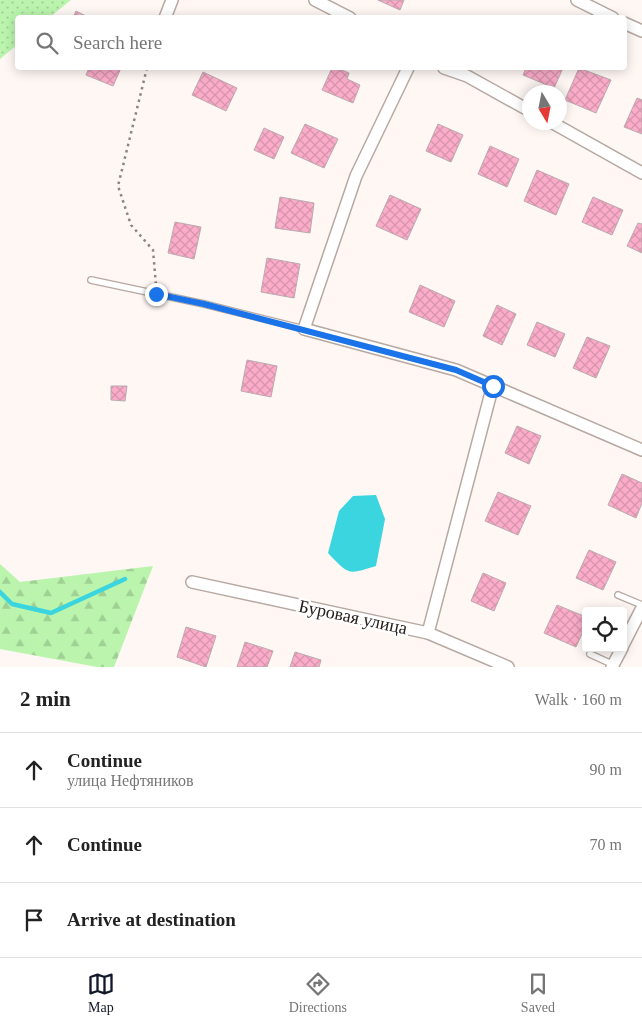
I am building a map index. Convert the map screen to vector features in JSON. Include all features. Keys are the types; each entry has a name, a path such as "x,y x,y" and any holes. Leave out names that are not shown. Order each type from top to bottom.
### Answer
{"street":[{"path":"166,15 172,0"},
{"path":"314,0 344,15"},
{"path":"577,0 607,15"},
{"path":"627,24 642,31"},
{"path":"407,70 356,176 304,329 456,370 642,450"},
{"path":"450,70 467,76 522,107"},
{"path":"565,130 642,173"},
{"path":"428,633 493,386"},
{"name":"Буровая улица","path":"192,582 428,633 508,667"},
{"path":"627,637 642,606"},
{"path":"613,666 620,652"}],"lane":[{"path":"91,280 204,304 304,329"},
{"path":"618,595 642,606"},
{"path":"590,654 613,666"}],"path":[{"path":"147,70 118,186 131,225 153,250 156,294"}],"green space":[{"path":"0,0 71,0 52,15 15,15 15,47 0,59"},
{"path":"0,564 20,582 153,566 114,667 97,667 0,649"}],"water":[{"path":"376,495 385,519 376,566 354,572 349,571 340,566 328,553 339,511 353,496"}],"building":[{"path":"378,0 404,0 400,10"},
{"path":"76,11 84,15 74,15"},
{"path":"88,70 120,70 113,86 86,75"},
{"path":"331,70 342,70 349,73 347,79 360,85 353,103 322,90"},
{"path":"525,70 562,70 555,85 547,85 523,75"},
{"path":"578,70 584,70 611,80 596,113 567,101 567,95"},
{"path":"203,72 237,88 226,111 192,95"},
{"path":"637,98 642,100 642,134 624,127"},
{"path":"305,124 338,139 324,168 291,153"},
{"path":"438,124 463,135 451,162 426,151"},
{"path":"264,128 284,137 274,159 254,150"},
{"path":"490,146 519,159 507,187 478,174"},
{"path":"537,170 569,184 556,215 524,201"},
{"path":"390,195 421,209 407,240 376,226"},
{"path":"280,197 314,203 310,233 275,228"},
{"path":"593,197 623,210 612,235 582,222"},
{"path":"175,222 201,227 194,259 168,253"},
{"path":"638,223 642,224 642,253 627,246"},
{"path":"267,258 300,264 294,298 261,292"},
{"path":"420,285 455,301 444,327 409,312"},
{"path":"497,305 516,314 502,345 483,336"},
{"path":"537,322 565,334 555,357 527,345"},
{"path":"587,337 610,346 596,378 573,368"},
{"path":"247,360 277,366 271,397 241,391"},
{"path":"111,386 127,386 125,401 111,400"},
{"path":"517,426 541,436 529,464 505,453"},
{"path":"622,474 642,483 642,503 636,518 608,505"},
{"path":"498,492 531,506 518,535 485,521"},
{"path":"589,550 616,562 603,590 576,578"},
{"path":"483,573 506,583 494,611 471,601"},
{"path":"557,605 582,615 582,634 576,647 544,633"},
{"path":"186,627 216,636 206,667 177,657"},
{"path":"245,642 273,651 267,667 237,667"},
{"path":"295,652 321,660 319,667 290,667"}],"waterway":[{"path":"0,592 12,604 51,613 125,579"}],"route":[{"path":"156,294 304,329 456,370 493,386"}]}
